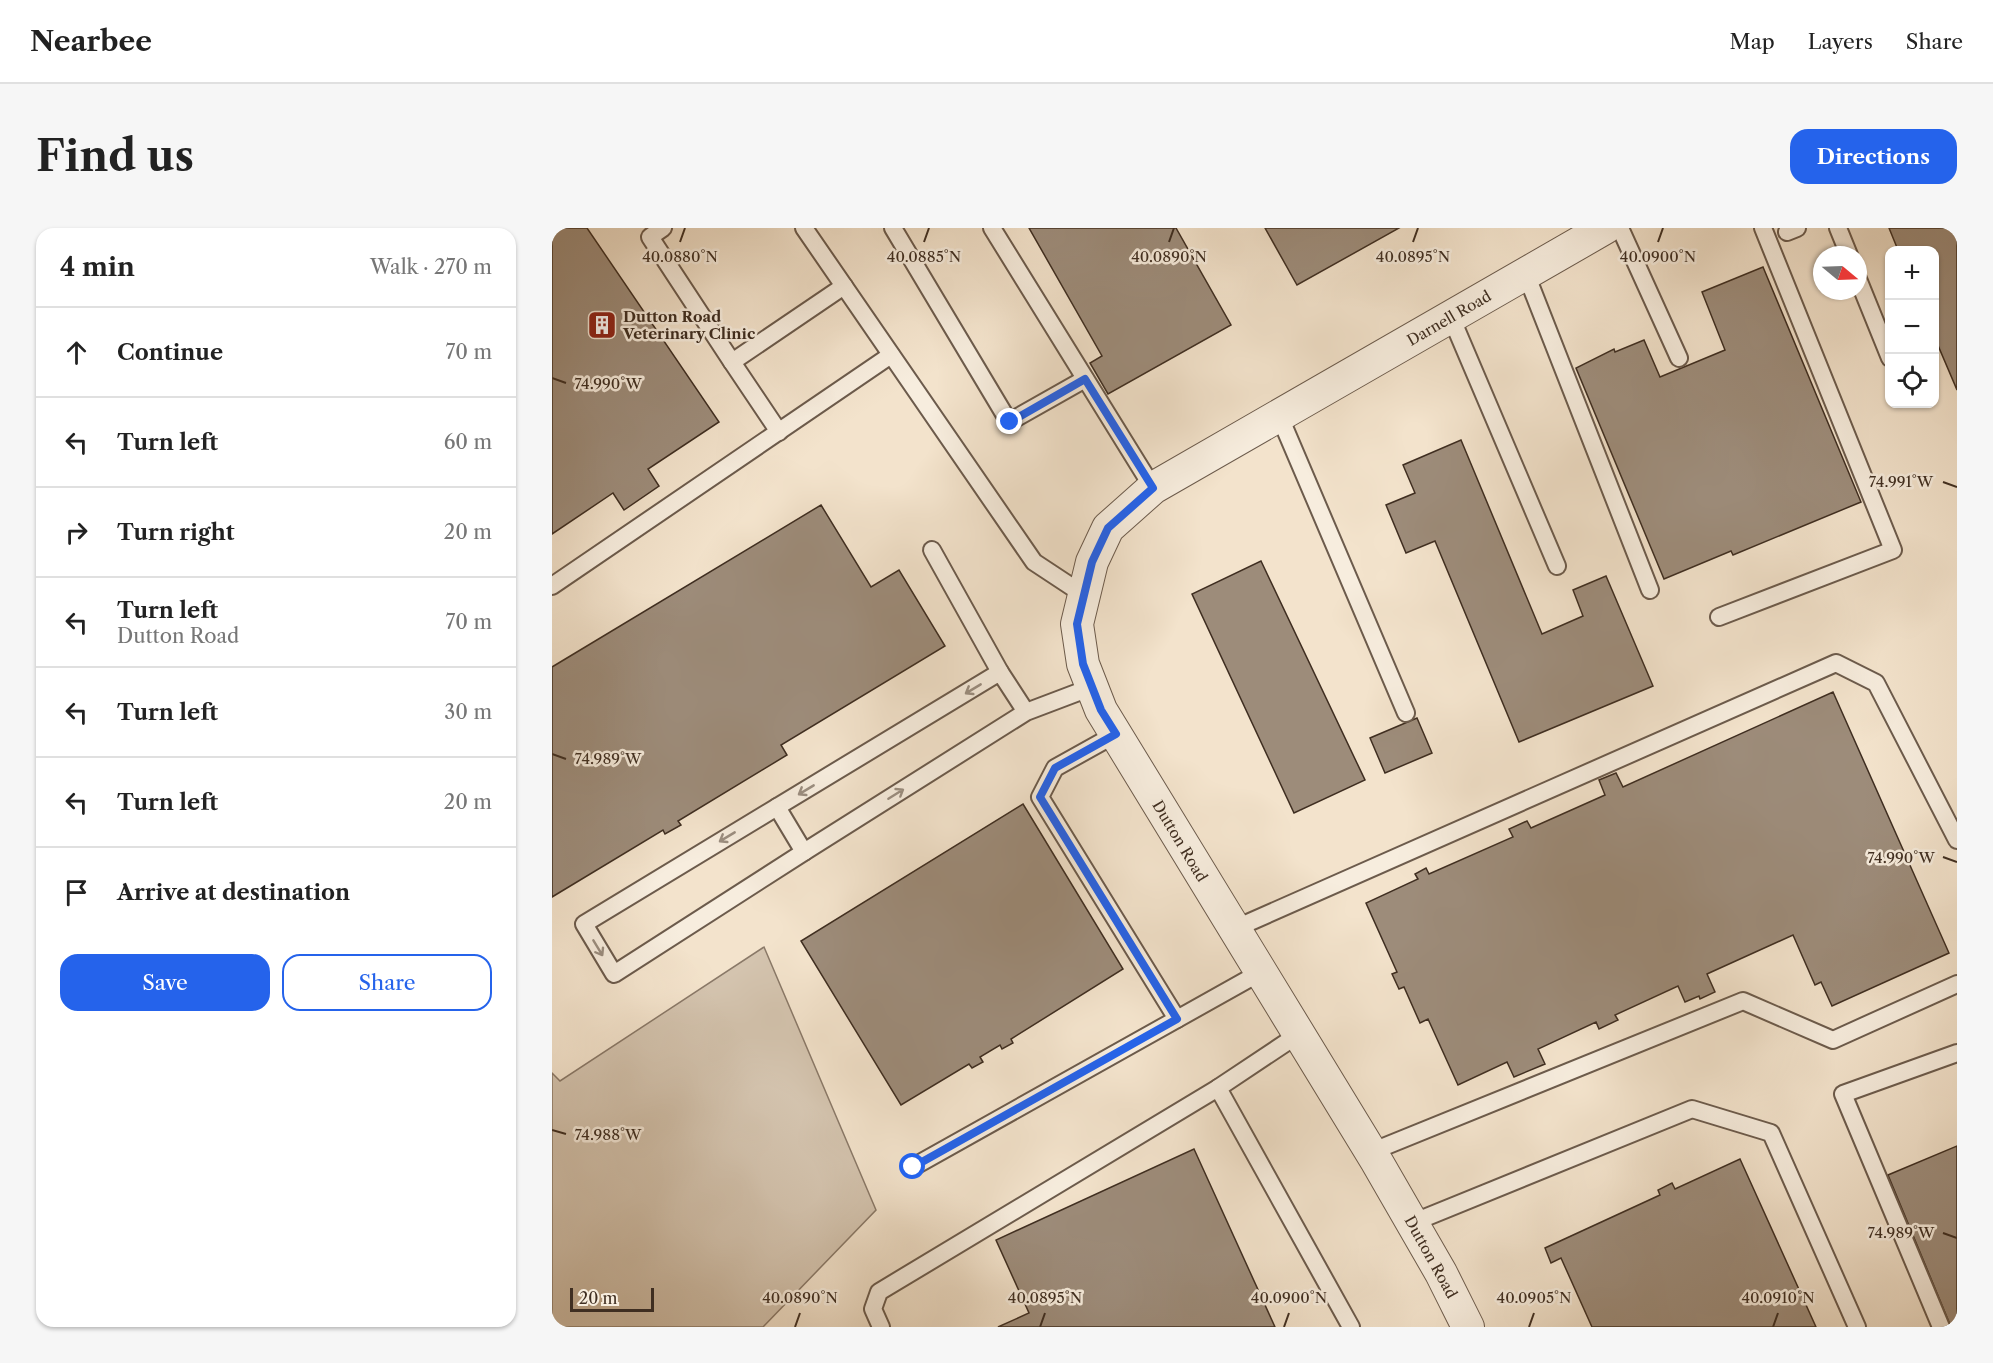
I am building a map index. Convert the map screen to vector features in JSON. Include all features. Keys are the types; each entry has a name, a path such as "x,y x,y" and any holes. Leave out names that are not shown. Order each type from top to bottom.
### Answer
{"street":[{"name":"Darnell Road","path":"1286,412 1526,274 1572,236 1605,228"},
{"name":"Dutton Road","path":"1286,412 1153,488 1108,528 1092,562 1077,624 1083,664 1101,710 1371,1152 1468,1327"}],"lane":[{"path":"663,228 650,237 779,432"},
{"path":"804,228 1034,562 1084,595"},
{"path":"893,228 1010,422 1085,379"},
{"path":"992,228 1153,488"},
{"path":"1620,228 1679,358"},
{"path":"1719,617 1893,549 1763,228"},
{"path":"1838,228 1845,246"},
{"path":"1526,274 1650,590"},
{"path":"732,362 844,286"},
{"path":"1867,300 1888,354"},
{"path":"1451,316 1557,566"},
{"path":"552,586 891,355"},
{"path":"1286,412 1406,713"},
{"path":"932,550 1000,672 1026,712"},
{"path":"1234,929 1836,663 1876,683 1957,840"},
{"path":"1000,672 584,924 614,974 1026,712 1092,687"},
{"path":"1116,734 1055,768 1040,797 1177,1019"},
{"path":"777,807 804,852"},
{"path":"913,1167 1261,972"},
{"path":"1371,1152 1743,1001 1833,1040 1957,984"},
{"path":"881,1327 873,1309 879,1292 1218,1088 1299,1034"},
{"path":"1941,1327 1843,1094 1957,1053"},
{"path":"1218,1088 1351,1327"},
{"path":"1412,1223 1692,1109 1771,1133 1857,1327"}],"shaded area":[{"path":"764,947 876,1210 763,1327 552,1327 552,1073 560,1081"}],"building":[{"name":"Dutton Road Veterinary Clinic","path":"552,228 587,228 719,422 648,469 659,486 624,510 613,493 552,534"},
{"path":"1029,228 1176,228 1231,325 1108,394 1090,363 1102,356"},
{"path":"1265,228 1399,228 1297,285"},
{"path":"1889,228 1957,228 1957,390 1939,348 1939,246 1896,246"},
{"path":"1763,267 1861,502 1733,555 1731,551 1664,579 1576,368 1614,349 1615,352 1644,340 1660,377 1725,350 1702,292"},
{"path":"1461,440 1542,634 1583,616 1573,590 1606,576 1653,686 1519,742 1435,541 1406,553 1386,505 1415,493 1403,465"},
{"path":"821,505 871,587 899,570 945,646 781,745 787,755 678,821 681,825 665,834 663,830 552,897 552,667"},
{"path":"1261,561 1365,780 1294,813 1192,594"},
{"path":"1833,692 1949,953 1832,1006 1821,982 1815,985 1793,935 1707,974 1715,992 1700,999 1699,996 1685,1002 1678,986 1615,1015 1618,1020 1599,1029 1596,1022 1538,1049 1545,1064 1514,1077 1507,1062 1458,1085 1428,1019 1420,1023 1404,987 1399,989 1392,974 1397,972 1366,903 1418,879 1415,874 1426,868 1429,874 1513,837 1509,829 1527,821 1531,828 1605,795 1599,780 1616,773 1623,787"},
{"path":"1417,718 1432,753 1385,773 1370,738"},
{"path":"1023,804 1123,969 1011,1039 1013,1043 1002,1049 1000,1045 980,1057 983,1062 972,1068 969,1064 901,1105 801,941"},
{"path":"1957,1146 1957,1327 1951,1327 1888,1175"},
{"path":"1194,1149 1275,1327 998,1327 1029,1313 996,1240"},
{"path":"1740,1159 1816,1327 1592,1327 1561,1258 1551,1263 1545,1248 1660,1195 1658,1190 1672,1183 1675,1189"}],"place":[{"name":"Dutton Road Veterinary Clinic","path":"602,325"}],"route":[{"path":"913,1167 1177,1019 1040,797 1055,768 1116,734 1101,710 1083,664 1077,624 1092,562 1108,528 1153,488 1085,379 1010,422"}]}
